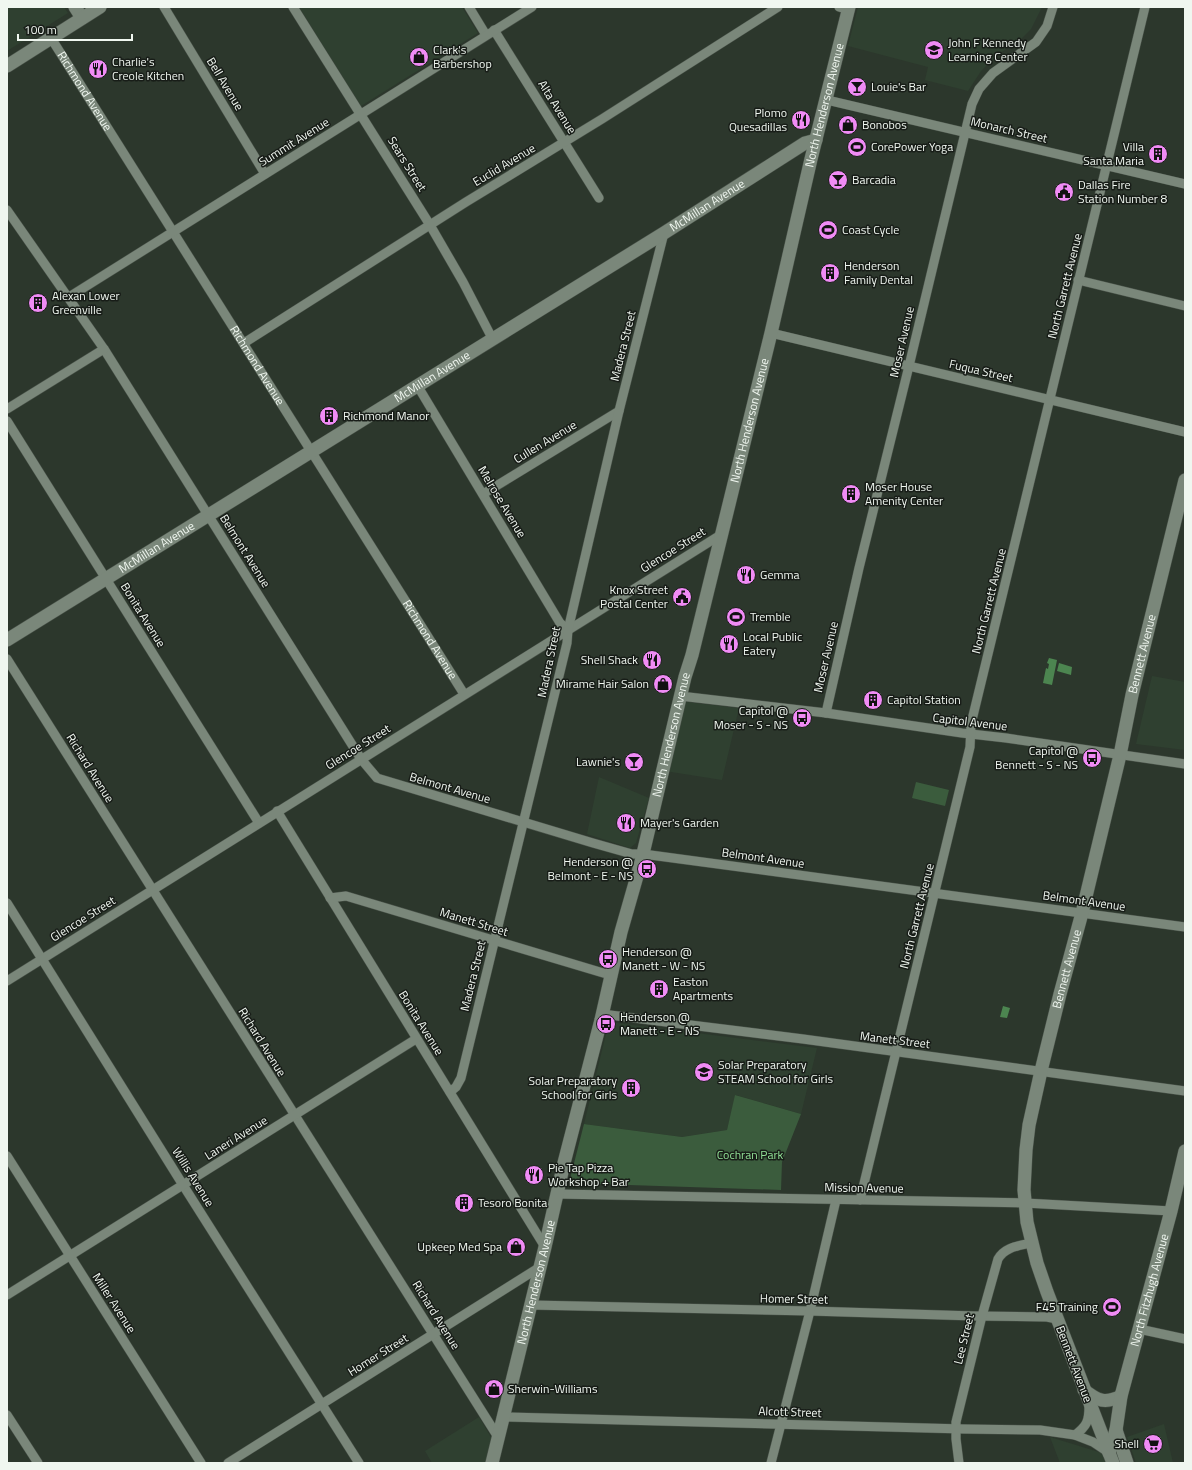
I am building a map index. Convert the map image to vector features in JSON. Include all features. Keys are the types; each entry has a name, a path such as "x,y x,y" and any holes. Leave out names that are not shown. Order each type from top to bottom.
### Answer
{"street":[{"path":"75,7 82,18"},
{"path":"7,66 100,7"},
{"name":"Bell Avenue","path":"164,7 265,174"},
{"name":"Sears Street","path":"293,7 430,225 463,282 492,338"},
{"name":"Alta Avenue","path":"469,7 490,32 565,142 599,198"},
{"name":"Summit Avenue","path":"69,297 532,7"},
{"name":"Euclid Avenue","path":"244,343 778,7"},
{"name":"Moser Avenue","path":"826,713 859,568 972,104 979,89 993,73 1036,42 1047,26 1054,7"},
{"name":"North Garrett Avenue","path":"860,1200 970,747 971,724 1145,7"},
{"name":"North Henderson Avenue","path":"492,1463 602,1014 610,974 643,854 680,696 722,534 771,333 816,140 827,100 846,8"},
{"name":"Richmond Avenue","path":"51,38 464,694"},
{"name":"Monarch Street","path":"827,100 1185,184"},
{"name":"McMillan Avenue","path":"7,640 492,338 664,233 805,143 816,140"},
{"name":"Belmont Avenue","path":"7,210 104,349 361,759 377,778 632,854 643,854 1185,927"},
{"name":"Madera Street","path":"450,1092 456,1087 461,1078 567,643 568,630 619,411 664,233"},
{"path":"1078,280 1185,306"},
{"name":"Fuqua Street","path":"771,333 1185,432"},
{"path":"7,409 104,349"},
{"name":"Melrose Avenue","path":"417,385 560,622 568,630"},
{"name":"Cullen Avenue","path":"483,494 619,411"},
{"name":"Bonita Avenue","path":"7,421 259,823"},
{"name":"Bennett Avenue","path":"1111,1458 1041,1276 1031,1243 1025,1203 1026,1150 1029,1125 1041,1071 1082,913 1120,755 1132,695 1185,480"},
{"name":"Glencoe Street","path":"7,981 722,534"},
{"name":"Richard Avenue","path":"7,659 498,1437"},
{"name":"Capitol Avenue","path":"680,696 826,713 1185,764"},
{"name":"Bonita Avenue","path":"277,811 545,1248"},
{"name":"Manett Street","path":"330,898 346,896 610,974"},
{"name":"Willis Avenue","path":"7,903 359,1463"},
{"name":"Manett Street","path":"602,1014 1185,1091"},
{"name":"Laneri Avenue","path":"7,1295 416,1039"},
{"name":"North Fitzhugh Avenue","path":"1111,1458 1121,1396 1171,1211 1185,1152"},
{"name":"Miller Avenue","path":"7,1156 201,1463"},
{"name":"Mission Avenue","path":"557,1194 1025,1203 1171,1211"},
{"path":"771,1463 810,1311 836,1200"},
{"name":"Lee Street","path":"959,1463 956,1439 957,1420 982,1316 998,1259 1001,1253 1011,1248 1031,1243"},
{"name":"Homer Street","path":"228,1463 540,1267"},
{"name":"Homer Street","path":"531,1305 1047,1317 1057,1319"},
{"path":"1139,1329 1185,1340"},
{"path":"1084,1390 1097,1400 1113,1400 1121,1396"},
{"path":"1075,1435 1083,1429 1087,1422 1089,1404"},
{"path":"7,1415 38,1463"},
{"name":"Alcott Street","path":"504,1417 1040,1430 1075,1435 1094,1442 1111,1458"},
{"name":"North Fitzhugh Avenue","path":"1116,1430 1127,1463"}],"shaded area":[{"path":"7,7 64,7 68,13 7,51"},
{"path":"299,7 462,7 478,33 361,106"},
{"name":"John F Kennedy Learning Center","path":"858,7 1042,7 1031,29 1017,43 998,54 981,71 968,91 925,80 928,67 848,46"},
{"path":"1049,658 1057,660 1052,685 1043,683 1046,668 1048,669 1049,664 1047,663"},
{"path":"1059,663 1072,667 1071,675 1057,671"},
{"path":"1152,676 1185,682 1185,750 1136,744"},
{"path":"687,702 739,708 722,780 665,771 683,706"},
{"path":"599,777 649,798 636,843 630,848 587,834"},
{"path":"1003,1006 1010,1008 1007,1018 1000,1017"},
{"name":"Solar Preparatory STEAM School for Girls","path":"609,1022 817,1048 801,1114 736,1095 727,1130 682,1137 584,1124"},
{"path":"479,1417 492,1439 486,1463 432,1463 425,1451"},
{"path":"1164,1424 1173,1463 1136,1463 1127,1437"},
{"path":"1050,1437 1102,1453 1106,1463 1060,1463"}],"green space":[{"path":"916,782 949,790 945,806 912,798"},
{"name":"Cochran Park","path":"735,1095 801,1114 782,1162 781,1190 569,1183 584,1124 682,1137 727,1130"}],"place":[{"name":"John F Kennedy Learning Center","path":"934,50"},
{"name":"Clark's Barbershop","path":"419,57"},
{"name":"Charlie's Creole Kitchen","path":"98,69"},
{"name":"Louie's Bar","path":"857,87"},
{"name":"Plomo Quesadillas","path":"801,120"},
{"name":"Bonobos","path":"848,125"},
{"name":"CorePower Yoga","path":"857,147"},
{"name":"Villa Santa Maria","path":"1158,154"},
{"name":"Barcadia","path":"838,180"},
{"name":"Dallas Fire Station Number 8","path":"1064,192"},
{"name":"Coast Cycle","path":"828,230"},
{"name":"Henderson Family Dental","path":"830,273"},
{"name":"Alexan Lower Greenville","path":"38,303"},
{"name":"Richmond Manor","path":"329,416"},
{"name":"Moser House Amenity Center","path":"851,494"},
{"name":"Gemma","path":"746,575"},
{"name":"Knox Street Postal Center","path":"682,597"},
{"name":"Tremble","path":"736,617"},
{"name":"Local Public Eatery","path":"729,644"},
{"name":"Shell Shack","path":"652,660"},
{"name":"Mirame Hair Salon","path":"663,684"},
{"name":"Capitol Station","path":"873,700"},
{"name":"Capitol @ Moser - S - NS","path":"802,718"},
{"name":"Capitol @ Bennett - S - NS","path":"1092,758"},
{"name":"Lawnie's","path":"634,762"},
{"name":"Mayer's Garden","path":"626,823"},
{"name":"Henderson @ Belmont - E - NS","path":"647,869"},
{"name":"Henderson @ Manett - W - NS","path":"608,959"},
{"name":"Easton Apartments","path":"659,989"},
{"name":"Henderson @ Manett - E - NS","path":"606,1024"},
{"name":"Solar Preparatory STEAM School for Girls","path":"704,1072"},
{"name":"Solar Preparatory School for Girls","path":"631,1088"},
{"name":"Pie Tap Pizza Workshop + Bar","path":"534,1175"},
{"name":"Tesoro Bonita","path":"464,1203"},
{"name":"Upkeep Med Spa","path":"516,1247"},
{"name":"F45 Training","path":"1112,1307"},
{"name":"Sherwin-Williams","path":"494,1389"},
{"name":"Shell","path":"1153,1444"}]}
